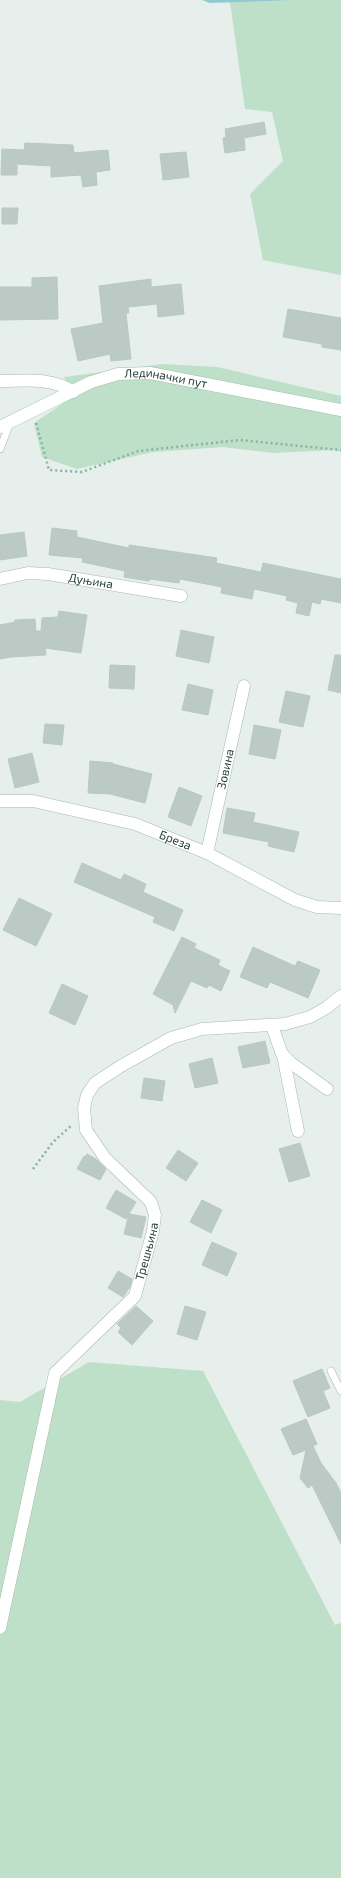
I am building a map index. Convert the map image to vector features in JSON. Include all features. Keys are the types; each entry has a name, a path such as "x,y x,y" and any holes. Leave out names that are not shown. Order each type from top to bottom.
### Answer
{"street":[{"name":"Лединачки пут","path":"5,425 104,377 133,372 150,373 341,410"},
{"path":"0,381 50,382 66,387 73,392"},
{"name":"Дуњина","path":"0,579 28,573 48,574 181,596"},
{"name":"Зовина","path":"207,853 244,686"},
{"name":"Бреза","path":"0,801 33,801 135,824 207,853 295,900 317,907 341,908"},
{"name":"Трешњина","path":"0,1628 55,1373 135,1296 153,1230 155,1215 151,1202 105,1158 86,1130 84,1108 87,1095 95,1083 121,1066 171,1038 202,1029 272,1026 285,1024 310,1017 326,1008 341,996"},
{"path":"272,1026 282,1054 298,1131"},
{"path":"282,1054 291,1064 327,1089"}],"lane":[{"path":"0,449 5,425"},
{"path":"331,1371 341,1391"}],"path":[{"path":"33,411 49,470 82,472 138,452 240,440 341,450"},
{"path":"32,1169 53,1142 69,1127 84,1118"}],"green space":[{"path":"341,0 341,275 263,260 250,194 283,161 272,112 245,109 230,2"},
{"path":"163,364 217,367 341,396 341,452 334,450 274,453 223,447 153,452 77,469 42,457 34,423 72,397 64,377"},
{"path":"89,1362 203,1371 335,1625 341,1623 341,1878 0,1878 0,1400 20,1402"}],"water":[{"path":"202,0 295,0 210,3"}],"building":[{"path":"264,122 266,134 244,138 245,150 225,153 223,138 226,137 225,129"},
{"path":"25,143 73,145 74,153 108,150 110,170 96,172 97,185 83,187 81,175 51,177 51,166 17,164 17,175 1,175 2,149 24,150"},
{"path":"186,152 189,177 163,180 160,154"},
{"path":"2,208 18,208 17,224 2,224"},
{"path":"57,277 58,319 0,320 0,287 32,287 32,278"},
{"path":"151,279 151,287 181,284 184,314 158,317 157,304 128,307 129,313 126,313 131,359 111,361 110,354 78,361 71,329 103,323 99,286"},
{"path":"288,309 341,318 341,350 322,347 322,344 283,337"},
{"path":"52,528 77,531 77,537 129,548 129,545 217,558 216,563 261,572 263,563 341,579 341,603 321,599 320,604 312,602 309,616 296,613 298,603 286,600 287,596 254,589 252,599 221,593 222,587 180,579 179,583 150,579 149,581 124,577 125,571 82,562 83,558 49,555"},
{"path":"24,532 27,556 0,560 0,535"},
{"path":"59,611 87,615 81,653 45,648 46,655 0,659 0,625 15,622 15,620 35,619 36,631 41,631 42,618 58,617"},
{"path":"181,630 214,637 209,663 176,656"},
{"path":"335,655 341,655 341,693 328,690"},
{"path":"110,665 135,666 134,689 109,688"},
{"path":"188,684 213,690 208,715 182,710"},
{"path":"286,691 310,696 303,727 279,722"},
{"path":"45,724 64,725 62,745 43,743"},
{"path":"254,725 281,730 275,759 249,754"},
{"path":"32,753 39,782 15,788 8,759"},
{"path":"90,761 113,763 152,774 145,803 110,794 88,793"},
{"path":"179,787 202,796 191,826 168,817"},
{"path":"227,808 255,813 253,822 299,832 294,852 268,846 269,842 223,833"},
{"path":"82,863 121,880 124,874 146,884 143,892 183,910 174,931 153,922 155,917 74,882"},
{"path":"19,898 52,914 36,946 3,930"},
{"path":"182,937 196,944 194,948 220,960 218,965 230,971 221,991 209,985 207,988 191,981 175,1013 173,1005 153,994"},
{"path":"253,947 295,966 298,961 320,970 308,998 270,982 267,988 240,977"},
{"path":"62,984 88,996 75,1025 49,1013"},
{"path":"265,1041 270,1063 243,1068 238,1047"},
{"path":"212,1058 218,1083 195,1088 189,1064"},
{"path":"144,1078 165,1081 162,1101 141,1098"},
{"path":"300,1143 310,1176 289,1182 279,1149"},
{"path":"178,1150 198,1163 186,1181 166,1168"},
{"path":"87,1154 96,1159 106,1169 100,1180 77,1169 84,1156 85,1157"},
{"path":"116,1190 136,1202 126,1219 106,1208"},
{"path":"202,1200 222,1210 211,1233 190,1222"},
{"path":"129,1214 146,1217 141,1238 124,1234"},
{"path":"212,1242 237,1253 227,1276 202,1265"},
{"path":"118,1271 132,1279 130,1287 123,1297 108,1288"},
{"path":"136,1306 153,1321 132,1345 118,1332 121,1328 117,1324"},
{"path":"185,1306 206,1312 197,1340 177,1334"},
{"path":"322,1369 330,1388 323,1391 330,1408 308,1417 293,1381"},
{"path":"306,1419 317,1444 313,1446 321,1463 336,1483 341,1493 341,1544 312,1485 308,1488 300,1478 306,1450 293,1455 281,1429"}]}
